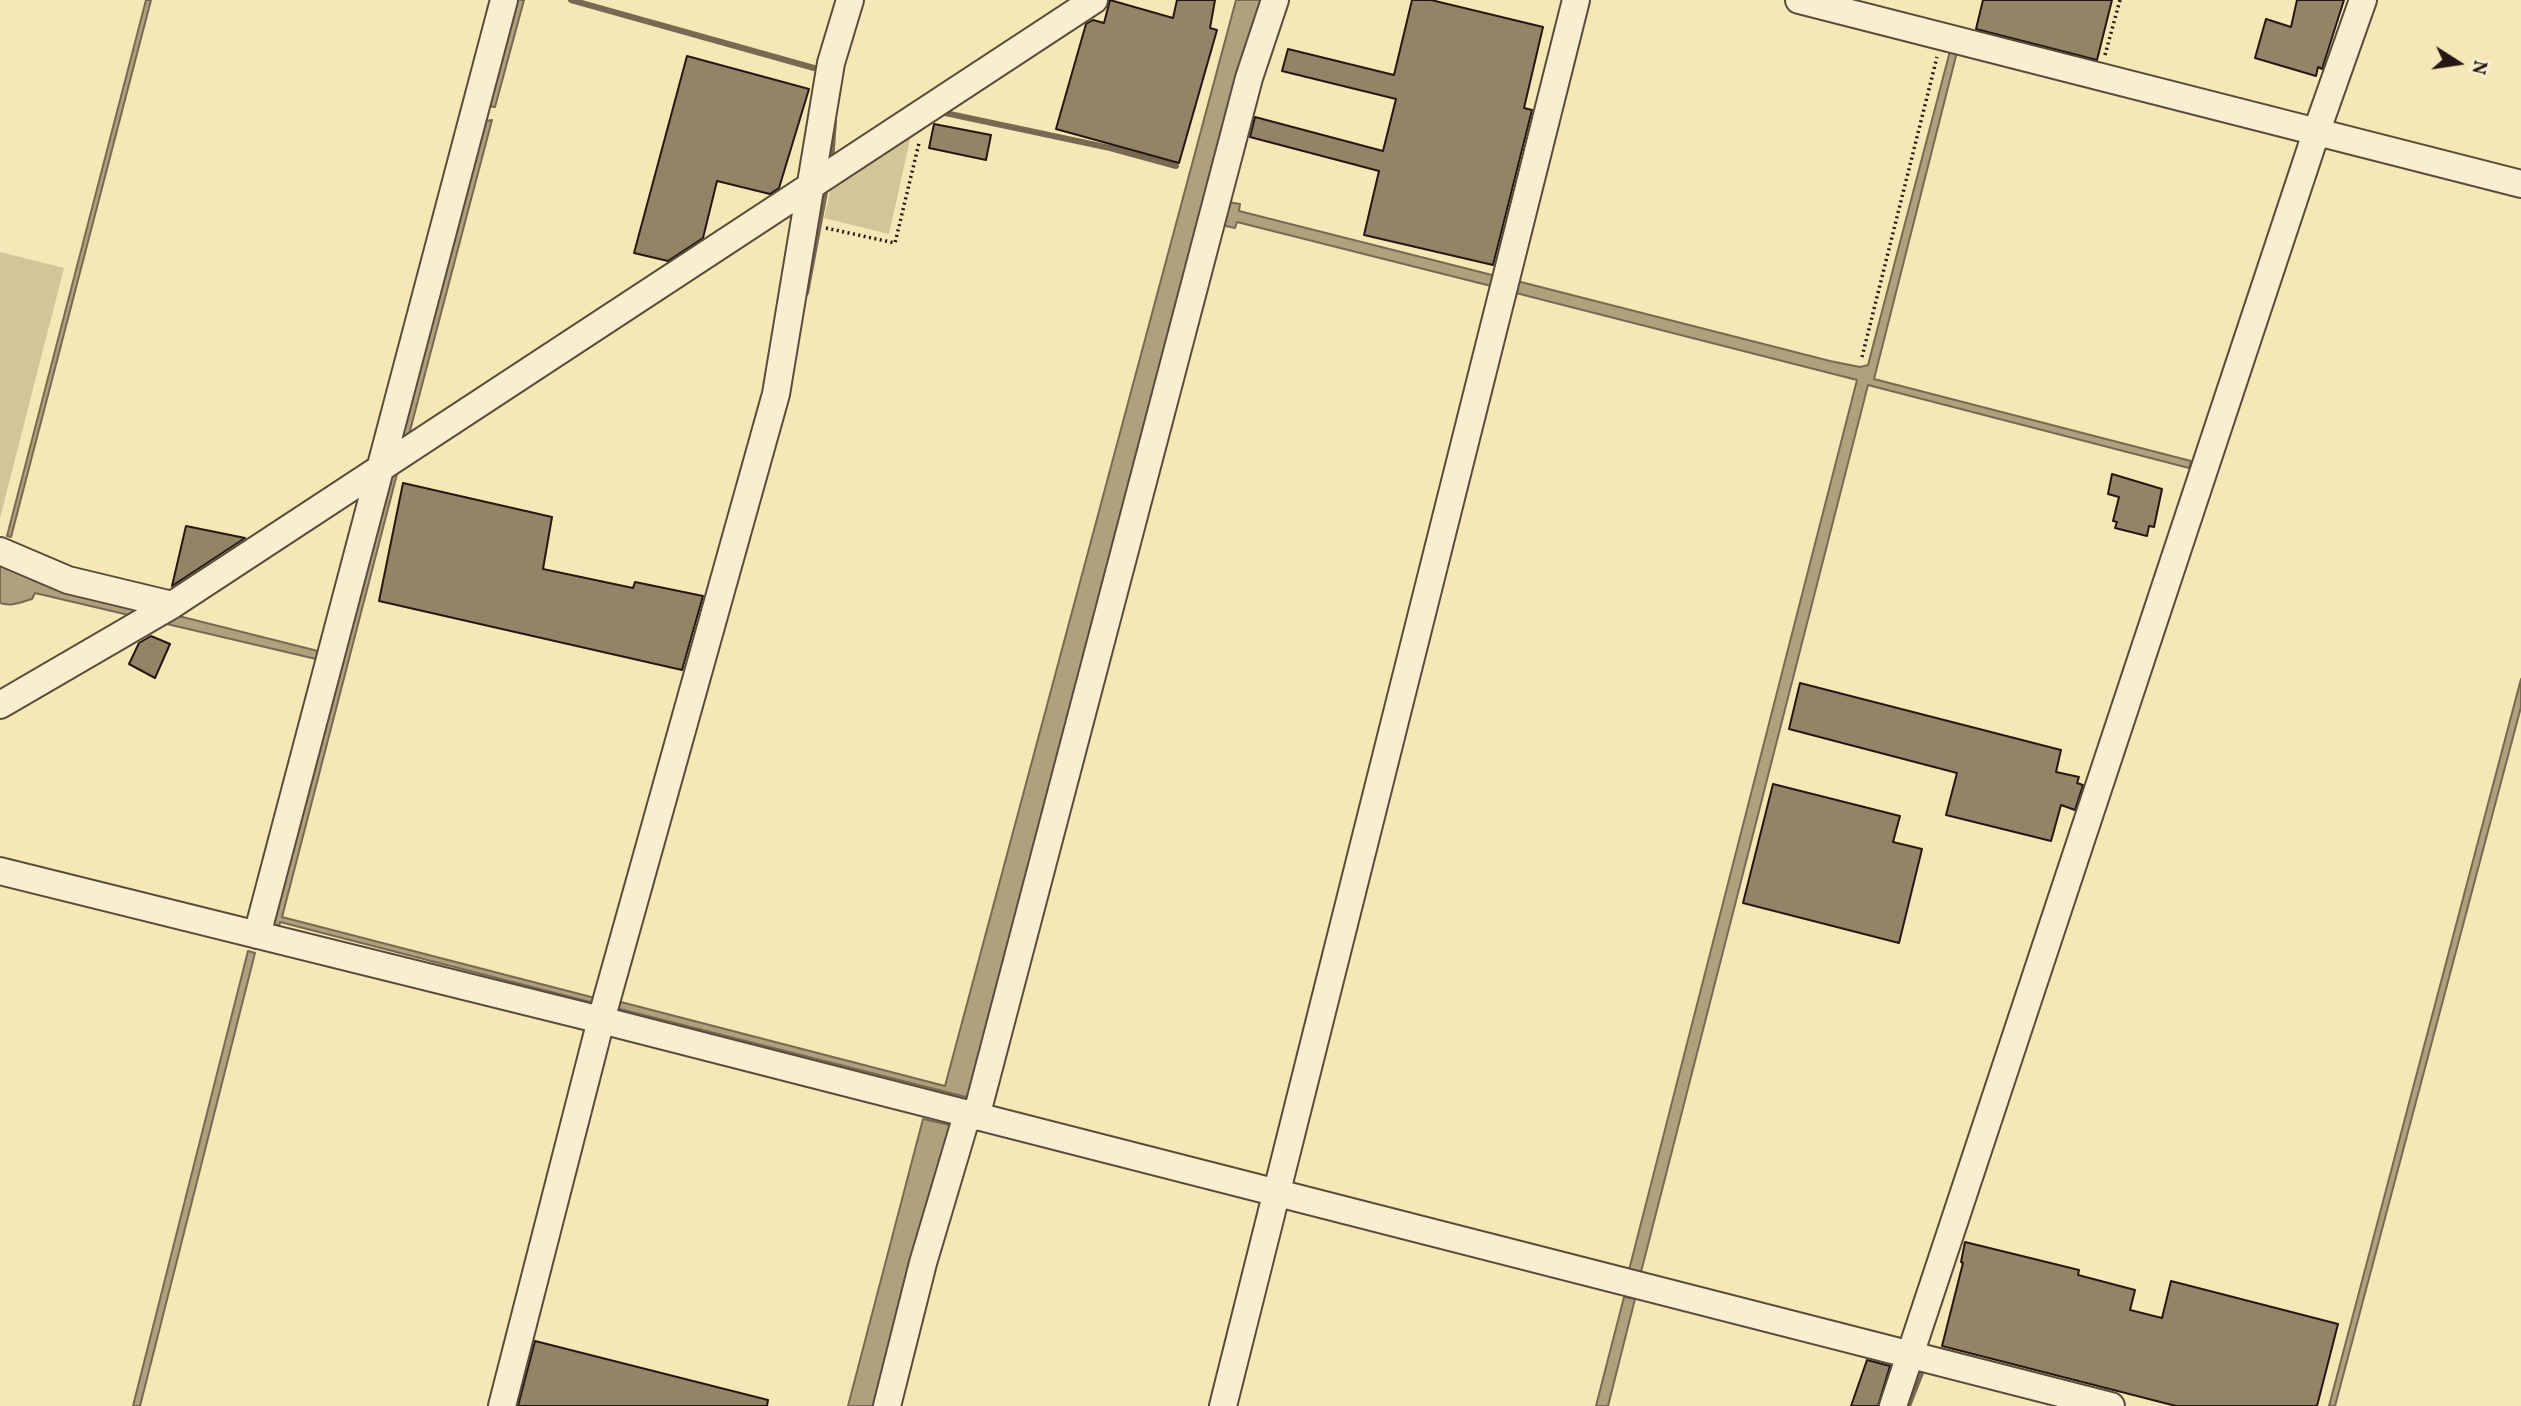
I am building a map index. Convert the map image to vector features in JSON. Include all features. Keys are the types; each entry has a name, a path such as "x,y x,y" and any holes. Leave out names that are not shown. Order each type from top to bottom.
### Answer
{"street":[{"path":"257,935 504,0"},
{"path":"502,1406 601,1020 776,394 813,186 831,63 850,0"},
{"path":"0,705 172,605 1094,0"},
{"path":"887,1406 923,1263 968,1115 1249,78 1275,0"},
{"path":"1223,1406 1576,0"},
{"path":"1799,0 2521,184"},
{"path":"1893,1406 2362,0"},
{"path":"0,551 68,580 172,605"},
{"path":"0,871 601,1020 1276,1195 2111,1406"}],"path":[{"path":"2099,77 2120,0"},
{"path":"1862,357 1942,37"},
{"path":"806,224 895,243 926,111"}],"shaded area":[{"path":"146,0 151,0 11,537 7,536"},
{"path":"516,0 524,0 495,107 488,106"},
{"path":"1236,0 1266,0 970,1098 612,1007 617,1001 945,1086"},
{"path":"1950,51 1957,52 1874,379 2191,461 2189,468 1868,385 1641,1272 1629,1270 1857,380 1512,292 1517,281 1830,361 1860,367 1868,365"},
{"path":"492,120 407,442 401,438 486,121"},
{"path":"912,131 889,234 824,218 832,183"},
{"path":"1228,202 1240,204 1239,211 1496,276 1495,287 1237,222 1235,228 1221,225"},
{"path":"0,252 64,268 0,518"},
{"path":"391,472 397,474 282,917 595,998 594,1003 280,922 279,927 273,925"},
{"path":"0,558 59,586 318,651 316,659 35,593 32,599 20,603 0,603"},
{"path":"2521,679 2521,707 2335,1406 2329,1406"},
{"path":"248,951 255,953 140,1406 133,1406"},
{"path":"923,1119 950,1125 879,1406 848,1406"},
{"path":"1624,1297 1635,1299 1608,1406 1596,1406"}],"building":[{"path":"1110,0 1173,18 1177,0 1215,0 1210,28 1217,30 1179,163 1056,129 1086,24 1093,20 1104,23"},
{"path":"1412,0 1431,0 1543,27 1524,108 1532,110 1493,265 1364,235 1379,171 1250,137 1255,117 1383,151 1396,99 1282,71 1288,49 1394,75"},
{"path":"1983,0 2112,0 2097,60 1976,29"},
{"path":"2297,0 2344,0 2322,69 2318,67 2316,76 2255,58 2266,19 2291,27"},
{"path":"687,56 809,89 779,188 770,194 717,181 703,238 668,261 634,253"},
{"path":"934,124 991,135 986,160 929,148"},
{"path":"2112,474 2162,489 2154,527 2149,526 2147,536 2115,528 2117,522 2113,521 2119,497 2108,494"},
{"path":"403,483 552,517 543,569 633,588 635,582 703,596 682,670 379,601"},
{"path":"186,526 245,538 172,586"},
{"path":"151,636 170,644 155,678 129,664 139,643"},
{"path":"1800,683 2061,750 2056,772 2079,777 2077,783 2083,785 2075,810 2061,805 2051,841 1946,815 1957,773 1789,729"},
{"path":"1773,784 1900,816 1893,842 1922,849 1899,943 1743,903"},
{"path":"1965,1242 2079,1270 2078,1275 2135,1290 2130,1310 2162,1318 2171,1281 2338,1324 2317,1406 2176,1406 1942,1346 1963,1263"},
{"path":"535,1341 768,1400 767,1406 518,1406"},
{"path":"1867,1360 1890,1366 1878,1406 1851,1406"}],"waterway":[{"path":"571,0 814,68"},
{"path":"945,113 1110,148 1176,166"},
{"path":"831,162 834,121"},
{"path":"806,293 826,187"},
{"path":"1908,1406 1923,1368 1926,1369"}]}
